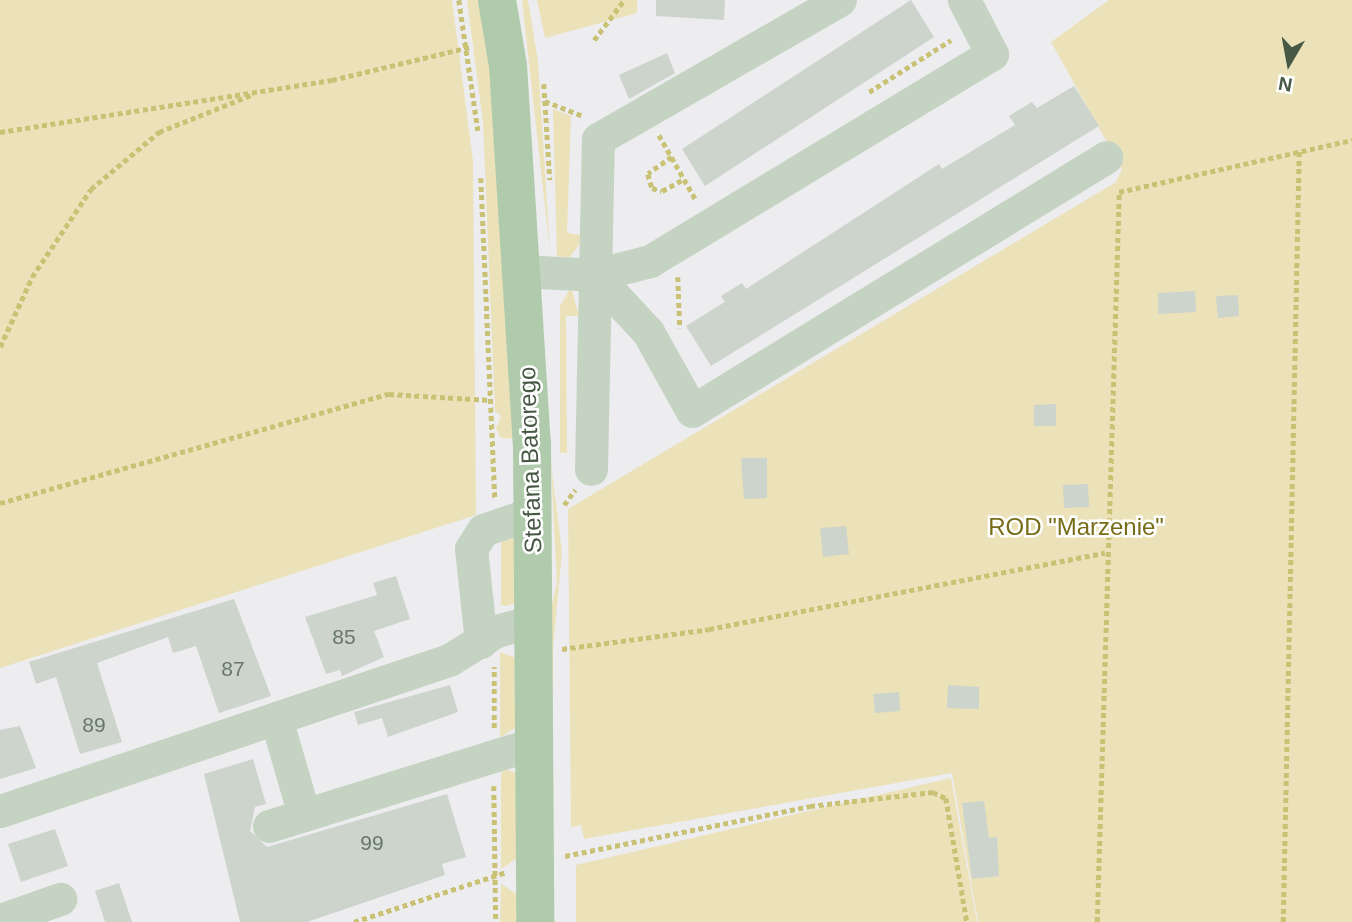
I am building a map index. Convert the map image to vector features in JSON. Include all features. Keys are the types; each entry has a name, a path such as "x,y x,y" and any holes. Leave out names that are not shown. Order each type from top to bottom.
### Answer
{"main road":[{"name":"Stefana Batorego","path":"497,0 522,271 533,513 535,922"}],"lane":[{"path":"591,469 598,139 840,0"},
{"path":"522,271 594,275 650,261 992,54 964,0"},
{"path":"594,275 648,332 692,411 1106,157"},
{"path":"488,637 468,566 477,540 496,523 533,513"},
{"path":"0,811 449,660 488,637 534,621"},
{"path":"276,718 304,815"},
{"path":"270,826 533,744"},
{"path":"0,920 60,899"}],"path":[{"path":"459,0 469,47 478,135"},
{"path":"594,40 624,0"},
{"path":"858,98 951,40"},
{"path":"0,132 258,92 469,47"},
{"path":"0,347 32,277 91,188 159,132 258,92"},
{"path":"545,101 595,121"},
{"path":"646,112 697,201"},
{"path":"1097,922 1105,552 1119,192 1352,140"},
{"path":"1283,922 1299,150"},
{"path":"672,157 648,174 652,188 662,191 684,179"},
{"path":"481,174 496,523"},
{"path":"687,207 708,194"},
{"path":"678,244 681,337"},
{"path":"0,503 389,394 491,400"},
{"path":"567,648 709,629 1105,552"},
{"path":"488,637 494,756 496,922"},
{"path":"354,922 534,863 810,806 933,792 946,798 967,922"}],"green space":[{"path":"0,0 452,0 473,161 476,515 0,668"},
{"path":"467,0 482,0 487,23 519,439 501,438 496,429 501,416 495,411 483,122"},
{"path":"522,0 528,0 538,61 550,252"},
{"path":"537,0 637,0 637,13 545,38"},
{"name":"ROD \"Marzenie\"","path":"1109,0 1352,0 1352,922 978,922 952,773 584,839 581,825 571,827 568,509 1116,182 1122,169 1051,42"},
{"path":"553,109 571,116 567,233 586,236 569,258 557,256"},
{"path":"571,287 579,316 566,316 567,453 560,453 560,306"},
{"path":"551,464 562,552 553,648 553,785 549,617 557,583"},
{"path":"514,537 517,602 507,606 501,605 501,540"},
{"path":"500,652 516,658 517,727 500,737"},
{"path":"501,767 516,773 519,857 501,869"},
{"path":"951,778 977,922 576,922 576,865"},
{"path":"501,884 518,895 521,922 500,922"}],"building":[{"path":"656,0 725,0 724,20 656,16"},
{"path":"911,0 934,37 705,186 682,149"},
{"path":"667,53 675,73 629,99 619,75"},
{"path":"1074,86 1099,126 711,366 686,326 725,302 721,296 742,283 746,289 939,164 942,169 1015,125 1009,116 1032,102 1037,108"},
{"path":"1195,291 1196,312 1158,314 1158,293"},
{"path":"1238,295 1239,316 1218,318 1216,296"},
{"path":"1056,404 1056,426 1034,426 1034,405"},
{"path":"741,458 767,458 767,498 744,499"},
{"path":"1088,484 1089,507 1064,508 1063,485"},
{"path":"846,526 849,554 823,557 820,528"},
{"path":"396,576 410,619 374,631 384,657 342,676 340,670 326,674 305,617 377,595 373,583"},
{"path":"234,599 271,696 219,713 196,646 173,653 168,637 97,663 122,742 80,754 56,677 36,684 29,662"},
{"path":"450,685 458,712 388,737 382,718 358,725 354,712"},
{"path":"948,685 979,687 979,709 947,708"},
{"path":"899,692 900,711 875,713 873,694"},
{"path":"20,726 36,768 0,779 0,730"},
{"path":"253,759 266,804 255,807 250,831 267,847 447,794 466,857 442,864 445,875 307,922 240,922 204,774"},
{"path":"984,801 989,838 997,837 999,876 972,879 962,803"},
{"path":"55,829 68,866 21,882 8,844"},
{"path":"119,883 132,922 105,922 95,891"}]}
